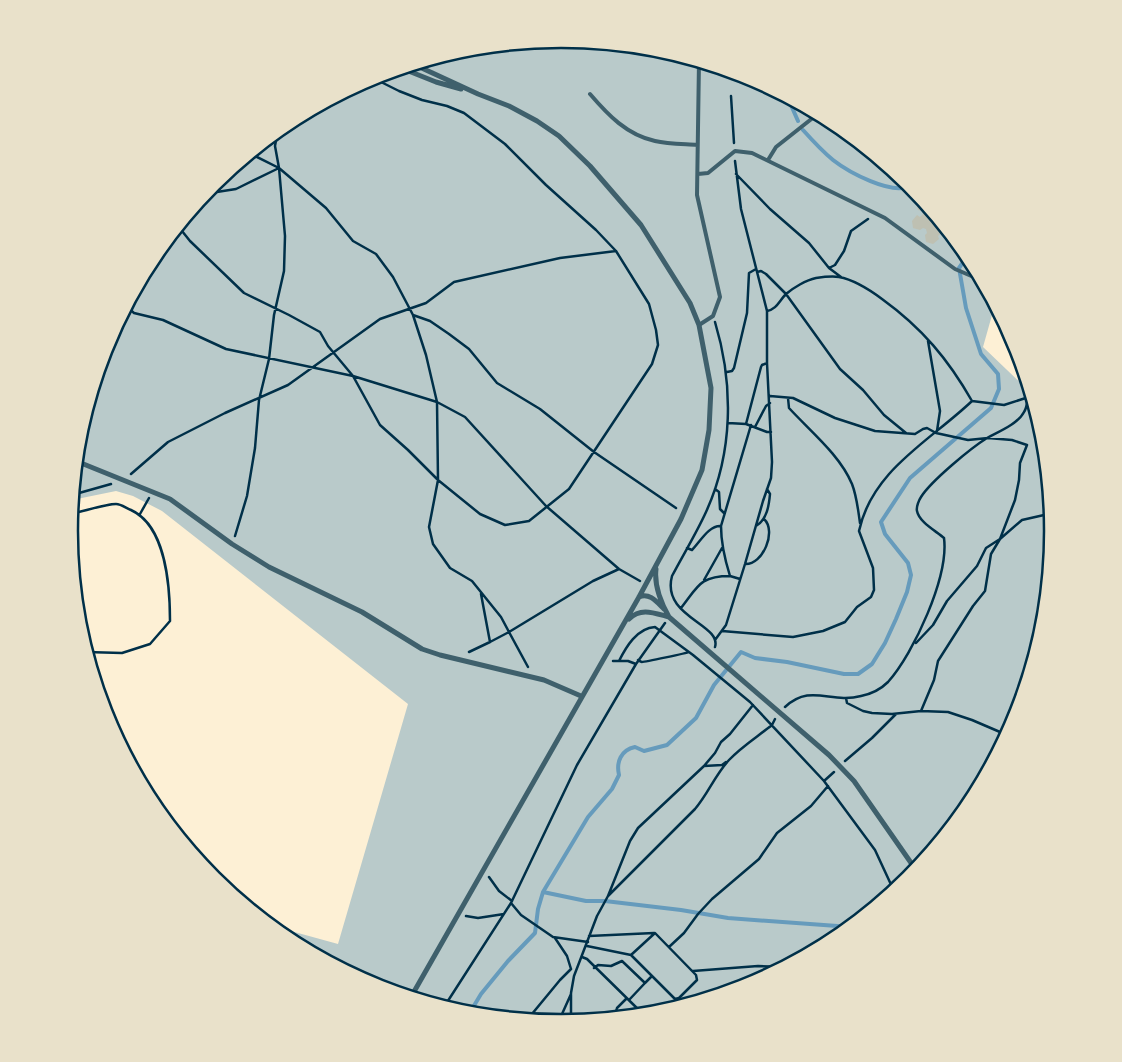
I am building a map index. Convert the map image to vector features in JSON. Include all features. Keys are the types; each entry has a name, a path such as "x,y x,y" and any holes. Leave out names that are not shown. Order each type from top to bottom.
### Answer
{"street":[{"path":"414,991 639,597 683,514 702,470 709,430 712,388 699,325 690,303 641,225 590,166 559,136 537,121 508,106 422,68"},
{"path":"410,72 436,82 478,94"},
{"path":"83,464 170,499 232,544 269,567 362,612 422,648 440,656 544,680 581,696"},
{"path":"657,564 656,584 669,618"},
{"path":"639,597 643,595 648,596 664,609"},
{"path":"623,624 638,611 652,612 669,618 710,652 840,766 854,782 912,864"}],"lane":[{"path":"699,68 699,205 719,290 719,302 713,316 699,325"},
{"path":"590,94 610,116 636,134 657,142 698,145"},
{"path":"768,160 776,146 813,118"},
{"path":"698,174 708,173 735,151 747,152 768,160 890,221 955,269 972,276"}],"path":[{"path":"182,231 190,242 244,293 320,332 333,352 353,376 380,425 438,480 480,514 505,525 529,521 569,489 611,423 652,364 658,345 649,304 616,251 505,144 470,118 447,106 422,100 381,82"},
{"path":"715,640 728,619 746,564 772,471 772,432 767,363 767,311 741,208 736,174 731,96"},
{"path":"232,544 247,496 255,448 260,398 269,359 275,308 284,271 285,236 276,141"},
{"path":"255,156 279,168 326,208 353,241 376,254 393,277 411,308 426,355 437,402 438,480 429,527 433,544 450,568 472,581 501,618 533,677"},
{"path":"216,192 236,189 279,168"},
{"path":"736,174 770,209 809,243 829,268 842,278 864,286 906,317 928,339 957,376 972,402"},
{"path":"829,268 835,265 844,251 851,231 875,214"},
{"path":"80,493 124,480 168,442 288,385 380,319 426,303 454,282 560,258 616,251"},
{"path":"726,372 732,371 734,368 747,313 749,273 761,271 786,294 840,369 863,390 884,415 907,434"},
{"path":"767,311 772,310 786,294 814,278 842,278"},
{"path":"131,310 134,313 163,320 226,350 353,376 437,402 465,417 546,506 619,569 645,585"},
{"path":"413,315 430,321 469,348 498,384 540,409 594,452 683,514"},
{"path":"710,652 715,646 715,640 711,633 679,607 672,596 670,584 706,513 722,463 728,424 726,372 713,316"},
{"path":"928,339 940,411 936,433"},
{"path":"746,424 761,367 767,363"},
{"path":"770,396 788,397 804,402 835,418 875,431 915,434 927,428 936,433 968,440 988,438 1012,440 1028,445 1020,463 1019,480 1014,500 1000,539 991,554 985,591 973,606 938,661 934,680 921,711"},
{"path":"722,631 793,637 823,631 845,622 857,607 871,596 874,590 873,568 860,536 855,494 849,478 836,459 789,408 788,397"},
{"path":"860,524 880,485 892,469 972,402 1004,405 1026,398"},
{"path":"911,648 939,584 946,551 944,538 920,518 917,510 920,498 941,475 988,438 996,435 1024,413 1027,402"},
{"path":"755,427 766,406 770,403"},
{"path":"728,424 746,424 772,432"},
{"path":"730,576 725,561 721,526 738,475 751,426"},
{"path":"715,489 719,492 721,511 724,513"},
{"path":"756,526 764,518 768,507 770,492 767,489"},
{"path":"140,514 153,492"},
{"path":"79,512 117,504 140,514 152,527 161,547 170,600 170,621 150,644 122,653 93,652"},
{"path":"608,896 705,798 721,769 729,760 772,725 780,712 793,700 804,694 846,698 862,696 876,690 887,682 911,648 932,626 947,601 976,566 986,548 1022,520 1044,515"},
{"path":"746,564 752,564 767,544 769,527 768,522 764,518"},
{"path":"687,548 692,550 712,528 721,526"},
{"path":"448,1001 512,902 577,765 638,660 669,618 704,581 723,546"},
{"path":"460,660 462,656 509,632 594,581 619,569"},
{"path":"704,581 714,576 730,576 740,579"},
{"path":"481,593 490,642"},
{"path":"619,661 627,645 639,633 652,626 703,663 752,704 828,786 875,850 891,884"},
{"path":"638,660 645,662 689,652"},
{"path":"604,657 612,661 628,660 636,664"},
{"path":"846,698 847,704 872,713 948,712 1001,732"},
{"path":"562,1014 571,993 576,971 589,936 608,896 630,841 638,828 704,766 752,704"},
{"path":"824,782 897,713"},
{"path":"704,766 722,764 729,760"},
{"path":"669,947 720,892 753,865 777,833 811,806 828,786"},
{"path":"482,873 512,902 521,915 555,938 567,956 571,970"},
{"path":"459,913 471,918 504,914"},
{"path":"586,946 631,956 676,999 697,980 693,971 655,933 589,936"},
{"path":"631,956 655,933"},
{"path":"555,938 588,942"},
{"path":"582,957 637,1008"},
{"path":"594,968 598,965 611,966 624,961 645,983"},
{"path":"693,971 772,967"},
{"path":"571,970 576,971"},
{"path":"533,1013 560,980 571,970"},
{"path":"616,1011 652,976"},
{"path":"571,993 571,1014"}],"shaded area":[{"path":"529,49 593,49 655,57 686,64 746,84 775,97 803,112 855,147 880,167 925,212 963,262 993,313 983,347 1021,384 1035,437 1040,468 1043,499 1043,563 1035,625 1028,656 1008,716 995,745 980,773 945,825 925,850 880,895 830,933 803,950 746,978 716,989 686,998 624,1010 593,1013 529,1013 467,1005 406,989 347,965 288,930 338,944 408,704 162,511 133,496 116,491 79,499 87,437 94,406 114,346 142,289 159,262 197,212 242,167 292,129 319,112 376,84 406,73 436,64 498,52"}],"building":[{"path":"916,203 942,233 933,244 926,242 926,229 913,228 912,221 917,215 920,217 923,214 922,211 918,210"}],"waterway":[{"path":"791,106 798,121"},
{"path":"803,130 833,160 859,176 882,185 902,188"},
{"path":"474,1006 481,994 508,961 535,933 538,909 543,892 588,817 612,789 619,775 618,766 623,754 635,747 644,751 667,745 696,718 714,685 741,652 755,658 787,662 844,674 858,674 872,664 885,643 896,619 907,592 911,575 908,563 885,534 881,522 910,478 991,408 999,389 998,374 981,354 966,308 959,268 963,262"},
{"path":"543,892 586,901 605,901 681,910 728,918 840,926"}]}
